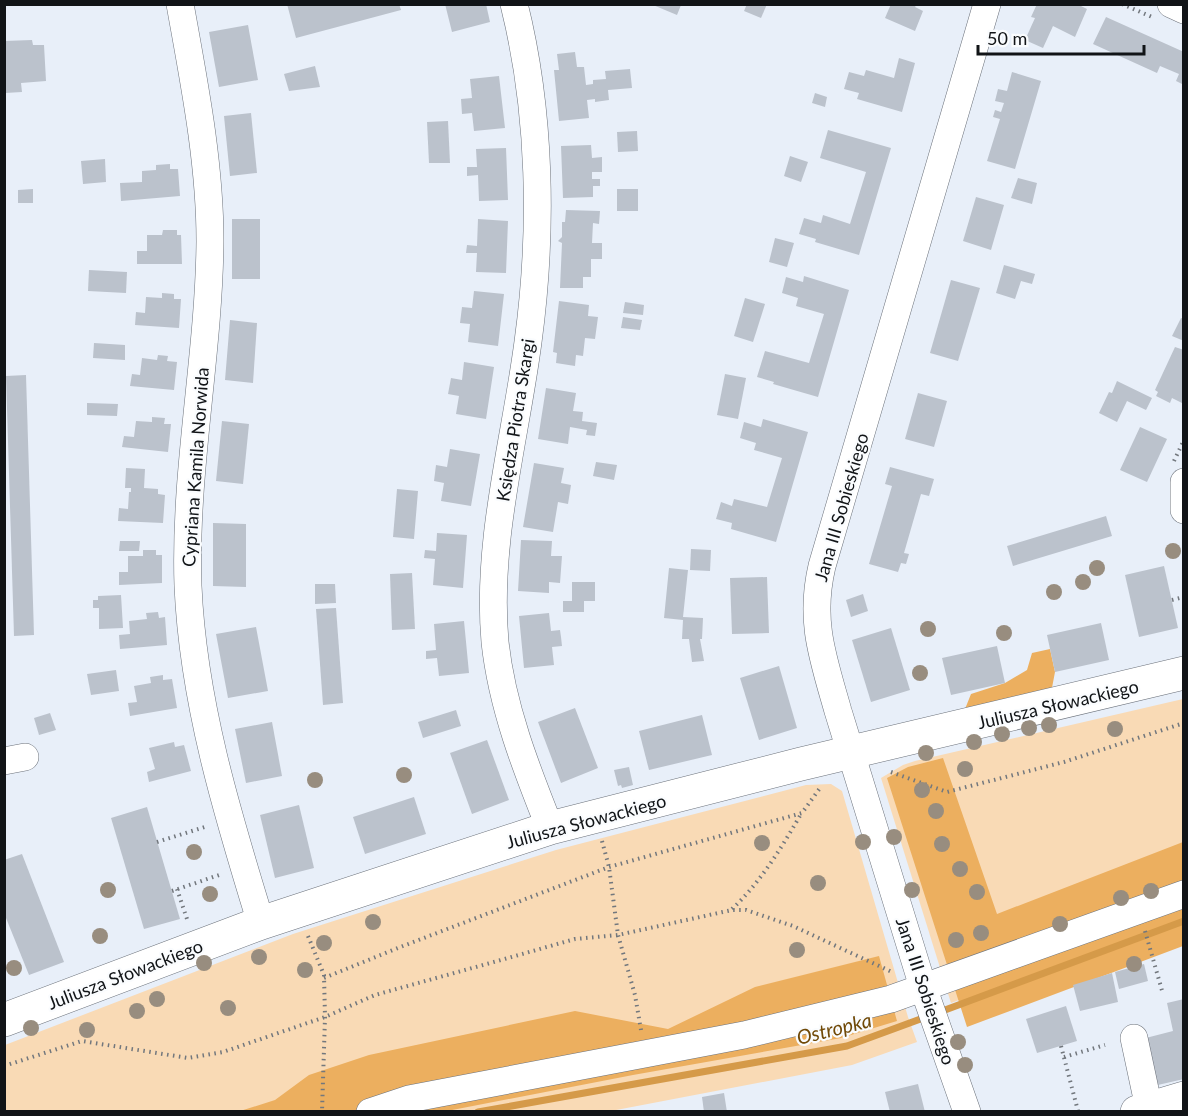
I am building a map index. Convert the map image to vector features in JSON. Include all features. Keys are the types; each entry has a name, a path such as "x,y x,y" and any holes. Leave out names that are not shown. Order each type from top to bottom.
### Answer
{"main road":[{"name":"Juliusza Słowackiego","path":"4,1020 261,922 550,828 851,752 1184,673"},
{"path":"1143,1110 1184,1098"}],"street":[{"name":"Cypriana Kamila Norwida","path":"180,4 201,137 210,240 208,293 190,499 189,609 203,708 226,805 261,922"},
{"name":"Księdza Piotra Skargi","path":"514,4 523,42 532,119 537,249 528,342 497,539 494,614 498,668 507,707 550,828"},
{"name":"Jana III Sobieskiego","path":"967,1112 923,987 851,752 820,643 816,613 817,587 987,4"},
{"path":"1171,4 1184,10"},
{"path":"1184,482 1184,510"},
{"path":"370,1112 409,1099 744,1035 891,999 1184,894"},
{"path":"1134,1038 1143,1110"}],"path":[{"path":"1172,600 1184,597"},
{"path":"891,772 947,792 1064,762 1184,723"},
{"path":"732,910 744,898 823,784 815,784"},
{"path":"324,978 609,867 802,813"},
{"path":"157,842 210,826"},
{"path":"601,838 609,867 618,935 635,995 645,1054"},
{"path":"172,891 223,874"},
{"path":"177,889 191,932"},
{"path":"4,1066 82,1041 188,1058 223,1052 325,1017 375,995 575,939 618,935 732,910 746,910 792,927 896,974 893,964"},
{"path":"306,930 324,978 322,1112"},
{"path":"1151,949 1163,994"},
{"path":"1064,1057 1105,1045"},
{"path":"1061,1046 1078,1111"}],"shaded area":[{"path":"1050,649 1055,672 1051,693 963,714 971,694 1005,683 1027,670 1032,653"},
{"path":"1183,699 1183,916 951,1003 881,778 915,761"},
{"path":"943,758 997,914 1183,842 1183,946 967,1027 887,778 908,767"},
{"path":"831,784 842,791 917,1042 852,1065 611,1111 5,1112 5,1045 293,934 556,850 806,785"},
{"path":"879,956 897,1021 841,1038 447,1111 237,1112 275,1100 309,1075 369,1055 575,1011 668,1029 755,987"}],"building":[{"path":"287,4 399,4 401,10 296,38"},
{"path":"445,4 486,4 490,22 452,32"},
{"path":"747,4 767,4 761,18 744,11"},
{"path":"891,4 917,4 915,7 923,11 915,31 885,18"},
{"path":"1037,4 1077,4 1087,9 1075,37 1053,26 1043,48 1025,40 1035,18 1031,17"},
{"path":"653,5 681,5 677,15"},
{"path":"1106,17 1184,52 1184,85 1176,81 1179,74 1160,66 1157,73 1093,44"},
{"path":"248,25 258,80 219,87 209,32"},
{"path":"32,40 33,45 44,45 46,81 21,83 22,92 5,93 4,41"},
{"path":"575,52 577,67 584,67 586,85 593,84 593,80 606,79 605,71 630,69 632,88 608,90 609,100 595,102 595,99 587,100 589,118 559,121 554,70 559,70 557,54"},
{"path":"899,58 915,63 902,112 857,99 859,93 844,89 849,72 864,76 866,70 894,78"},
{"path":"315,66 320,87 289,91 284,74"},
{"path":"1012,72 1041,81 1015,169 987,161 1000,119 993,117 995,110 1001,112 1004,103 995,101 998,89 1007,91"},
{"path":"499,76 505,128 474,131 472,113 462,114 461,99 472,98 470,79"},
{"path":"815,93 827,97 825,107 812,103"},
{"path":"251,113 257,173 230,176 224,116"},
{"path":"448,121 450,163 429,163 427,122"},
{"path":"828,130 891,148 859,255 815,242 816,239 799,234 804,218 821,223 823,215 850,224 866,172 820,158"},
{"path":"637,131 638,151 618,152 617,132"},
{"path":"591,145 592,158 602,157 602,172 592,172 592,179 600,179 600,186 593,186 593,197 563,198 561,146"},
{"path":"506,148 508,200 479,201 478,175 467,176 467,167 477,167 476,149"},
{"path":"790,156 808,162 801,182 784,176"},
{"path":"105,159 106,182 83,184 81,161"},
{"path":"170,164 170,169 178,169 180,196 121,201 120,183 142,182 142,171 156,170 156,165"},
{"path":"1018,178 1037,183 1032,204 1011,198"},
{"path":"33,189 33,203 18,203 18,190"},
{"path":"617,189 638,189 638,211 617,211"},
{"path":"976,197 1004,205 991,250 963,241"},
{"path":"566,210 600,211 599,224 593,223 592,243 602,243 602,259 591,259 591,277 583,277 583,288 560,288 562,243 558,241 562,237 562,222 565,222"},
{"path":"232,219 260,219 260,279 232,279"},
{"path":"478,219 508,221 506,273 476,272 477,253 466,253 467,245 477,246"},
{"path":"163,230 177,230 177,235 181,235 182,264 137,264 137,251 147,251 147,235 162,235"},
{"path":"775,238 794,243 787,267 769,262"},
{"path":"1004,265 1035,274 1032,284 1021,281 1015,299 996,293"},
{"path":"89,270 127,272 126,293 88,291"},
{"path":"804,276 849,290 818,397 757,377 765,351 809,363 824,314 796,306 798,298 782,293 786,277 803,282"},
{"path":"951,280 980,288 958,361 930,353"},
{"path":"474,291 504,294 498,346 468,342 470,324 460,323 462,307 472,308"},
{"path":"162,293 174,294 174,299 181,299 179,328 135,325 136,312 145,313 146,297 162,298"},
{"path":"745,298 765,304 753,342 734,336"},
{"path":"559,301 589,305 588,316 598,317 595,339 585,338 583,356 576,355 575,366 556,363 557,353 553,352"},
{"path":"625,302 644,305 643,315 623,313"},
{"path":"623,317 642,320 640,330 621,328"},
{"path":"1181,318 1184,319 1184,341 1172,336"},
{"path":"230,320 257,323 253,383 225,380"},
{"path":"94,343 125,345 125,360 93,358"},
{"path":"1175,347 1184,350 1182,403 1172,398 1170,403 1156,396 1158,392 1155,390"},
{"path":"158,355 168,356 167,361 177,362 174,390 130,386 132,374 140,375 142,358 157,360"},
{"path":"464,362 494,367 486,419 456,414 459,396 448,394 451,378 462,380"},
{"path":"725,374 746,378 738,419 717,415"},
{"path":"26,375 34,635 14,636 6,376"},
{"path":"1117,381 1152,398 1146,410 1127,401 1117,422 1099,413"},
{"path":"546,388 576,393 573,411 583,412 582,421 597,423 595,436 586,435 587,430 570,427 568,444 538,439"},
{"path":"918,393 947,401 934,447 905,439"},
{"path":"87,403 118,404 117,416 87,415"},
{"path":"152,417 165,418 164,424 171,424 168,452 122,447 124,436 134,437 136,421 152,422"},
{"path":"763,419 808,432 776,542 731,529 732,523 716,519 721,502 732,506 734,499 767,507 782,458 754,450 756,443 740,438 744,422 761,427"},
{"path":"222,421 249,424 243,484 216,481"},
{"path":"1140,427 1167,439 1147,482 1120,470"},
{"path":"450,449 480,454 471,506 441,501 444,483 434,481 436,465 447,467"},
{"path":"596,462 617,465 614,480 593,476"},
{"path":"534,463 564,468 561,483 571,485 568,504 558,502 553,532 523,527"},
{"path":"890,467 934,479 929,496 921,494 904,553 909,554 906,564 901,563 898,572 869,564 892,486 885,484"},
{"path":"126,468 145,469 144,488 158,489 158,494 165,495 163,523 118,521 119,508 128,509 129,492 131,492 131,488 125,488"},
{"path":"397,489 418,491 414,539 393,537"},
{"path":"1106,516 1112,536 1013,566 1007,546"},
{"path":"213,523 246,524 246,587 213,586"},
{"path":"437,533 467,535 463,588 433,585 435,559 424,558 425,550 436,551"},
{"path":"521,540 552,541 551,556 562,556 560,583 549,582 549,593 518,591"},
{"path":"120,541 140,541 139,551 119,551"},
{"path":"691,549 711,550 710,571 690,570"},
{"path":"143,550 156,550 156,555 162,555 162,583 119,585 119,572 128,572 128,556 143,556"},
{"path":"1164,566 1178,628 1139,637 1125,575"},
{"path":"669,568 688,570 683,617 703,618 702,639 700,639 704,661 692,662 689,639 682,639 683,620 664,618"},
{"path":"412,573 415,629 392,630 390,574"},
{"path":"767,577 769,633 732,634 730,578"},
{"path":"572,582 595,582 595,601 584,601 584,612 563,612 563,601 572,601"},
{"path":"315,584 335,584 336,603 315,604"},
{"path":"863,594 868,611 851,617 846,600"},
{"path":"121,595 123,628 99,629 99,608 93,608 93,600 98,600 98,596"},
{"path":"336,608 343,703 323,705 316,609"},
{"path":"158,612 159,618 165,617 167,645 120,649 119,635 130,634 129,621 147,619 146,613"},
{"path":"549,613 551,631 560,630 562,646 552,647 554,665 524,668 519,616"},
{"path":"464,621 469,673 439,676 437,658 426,659 426,651 436,650 434,624"},
{"path":"1101,623 1109,660 1055,672 1047,635"},
{"path":"256,627 268,691 228,698 216,634"},
{"path":"891,628 910,690 871,702 852,640"},
{"path":"997,646 1005,683 951,695 942,658"},
{"path":"779,666 797,728 759,740 740,678"},
{"path":"116,670 119,691 91,695 87,674"},
{"path":"163,675 163,680 172,679 177,708 130,716 128,703 137,702 134,686 151,683 150,677"},
{"path":"575,708 598,768 561,783 538,722"},
{"path":"456,710 461,726 423,738 418,722"},
{"path":"50,713 56,730 39,735 34,718"},
{"path":"702,715 712,755 649,770 639,731"},
{"path":"272,722 282,776 246,783 235,729"},
{"path":"487,740 509,800 472,814 450,753"},
{"path":"174,742 175,747 184,745 191,771 149,782 147,772 155,769 149,748"},
{"path":"629,767 633,785 622,788 621,785 618,786 614,770"},
{"path":"414,797 426,834 365,854 353,817"},
{"path":"299,805 314,868 275,878 260,815"},
{"path":"147,807 180,919 144,929 111,818"},
{"path":"22,854 64,962 29,975 4,913 4,860"},
{"path":"1144,964 1148,981 1119,989 1115,972"},
{"path":"1112,973 1118,1002 1080,1011 1073,985"},
{"path":"1184,999 1184,1079 1149,1087 1138,1040 1173,1031 1167,1003"},
{"path":"1066,1006 1077,1041 1037,1053 1026,1019"},
{"path":"918,1084 925,1112 890,1112 885,1092"},
{"path":"724,1093 727,1112 704,1112 702,1097"}],"waterway":[{"name":"Ostropka","path":"937,1013 1184,921"},
{"name":"Ostropka","path":"478,1112 847,1046 926,1017"}]}
